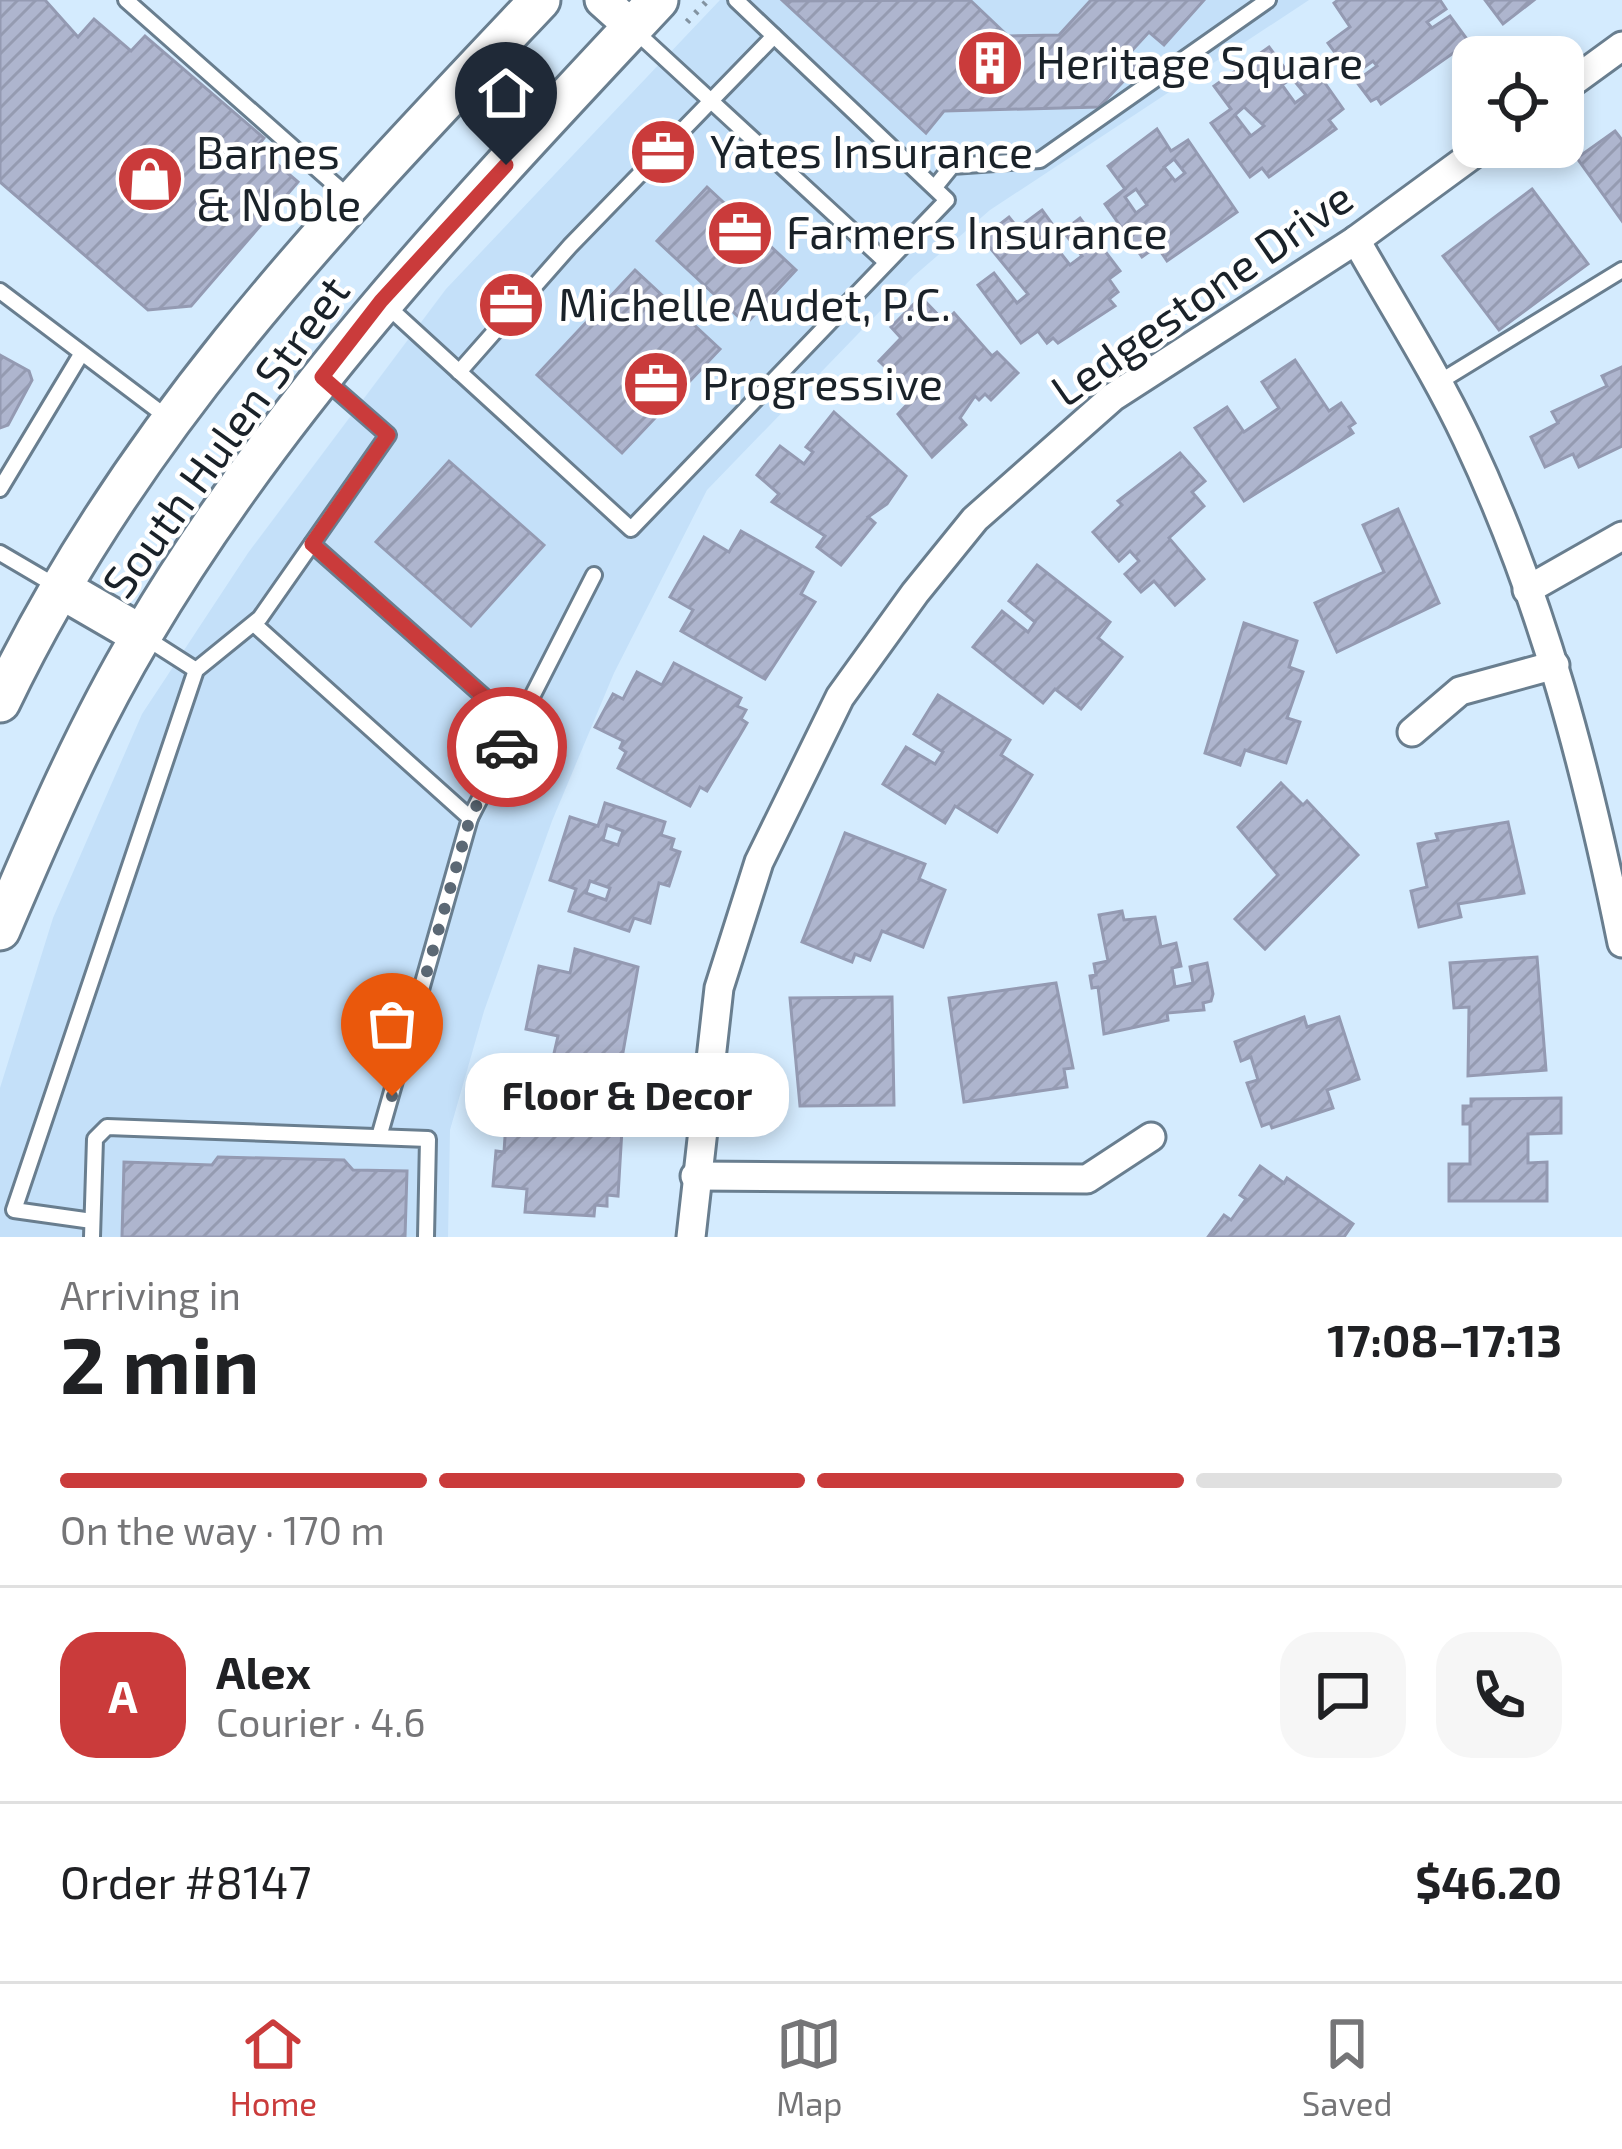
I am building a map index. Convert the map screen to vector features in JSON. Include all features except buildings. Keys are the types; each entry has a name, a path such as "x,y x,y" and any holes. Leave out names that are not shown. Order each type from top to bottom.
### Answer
{"main road":[{"name":"South Hulen Street","path":"0,702 60,588 169,419 220,350 351,199 540,0"},
{"name":"South Hulen Street","path":"0,930 62,782 141,635 206,536 381,301 655,20"},
{"path":"60,588 141,635"}],"street":[{"path":"602,0 655,20"},
{"path":"1584,73 1622,46"},
{"name":"Ledgestone Drive","path":"691,1237 719,988 759,862 840,697 975,519 1113,398 1355,240 1454,168"},
{"path":"1355,240 1466,436 1527,590 1591,788 1622,943"},
{"path":"1527,590 1622,536"},
{"path":"1412,732 1460,691 1555,665"},
{"path":"695,1175 1088,1179 1151,1137"}],"lane":[{"path":"126,0 351,199"},
{"path":"381,301 631,529 947,200 736,0"},
{"path":"935,187 952,166 1040,160 1268,0"},
{"path":"655,20 711,100 886,262"},
{"path":"458,372 775,36"},
{"path":"1436,384 1622,270"},
{"path":"0,290 80,356 169,419"},
{"path":"0,489 80,356"},
{"path":"322,377 388,435 254,624 196,670 14,1210 92,1229 95,1139 107,1127 428,1139 426,1237"},
{"path":"312,544 517,726"},
{"path":"0,553 60,588"},
{"path":"379,1137 470,818 594,575"},
{"path":"254,624 470,818"},
{"path":"141,635 196,670"}],"path":[{"path":"655,20 708,0"}],"shaded area":[{"path":"720,0 1309,0 990,210 914,276 707,490 614,673 552,821 484,1011 450,1130 448,1237 0,1237 0,1088 53,918 142,714 248,553 446,289"}],"way so far":[{"path":"392,1096 470,818 507,747"}],"place":[{"name":"Heritage Square","path":"990,63"},
{"name":"Yates Insurance","path":"663,152"},
{"name":"Barnes & Noble","path":"150,179"},
{"name":"Farmers Insurance","path":"740,233"},
{"name":"Michelle Audet, P.C.","path":"511,305"},
{"name":"Progressive","path":"656,384"},
{"name":"Floor & Decor","path":"392,1096"}],"route":[{"path":"506,165 381,301 322,377 388,435 312,544 517,726 507,747"}]}
